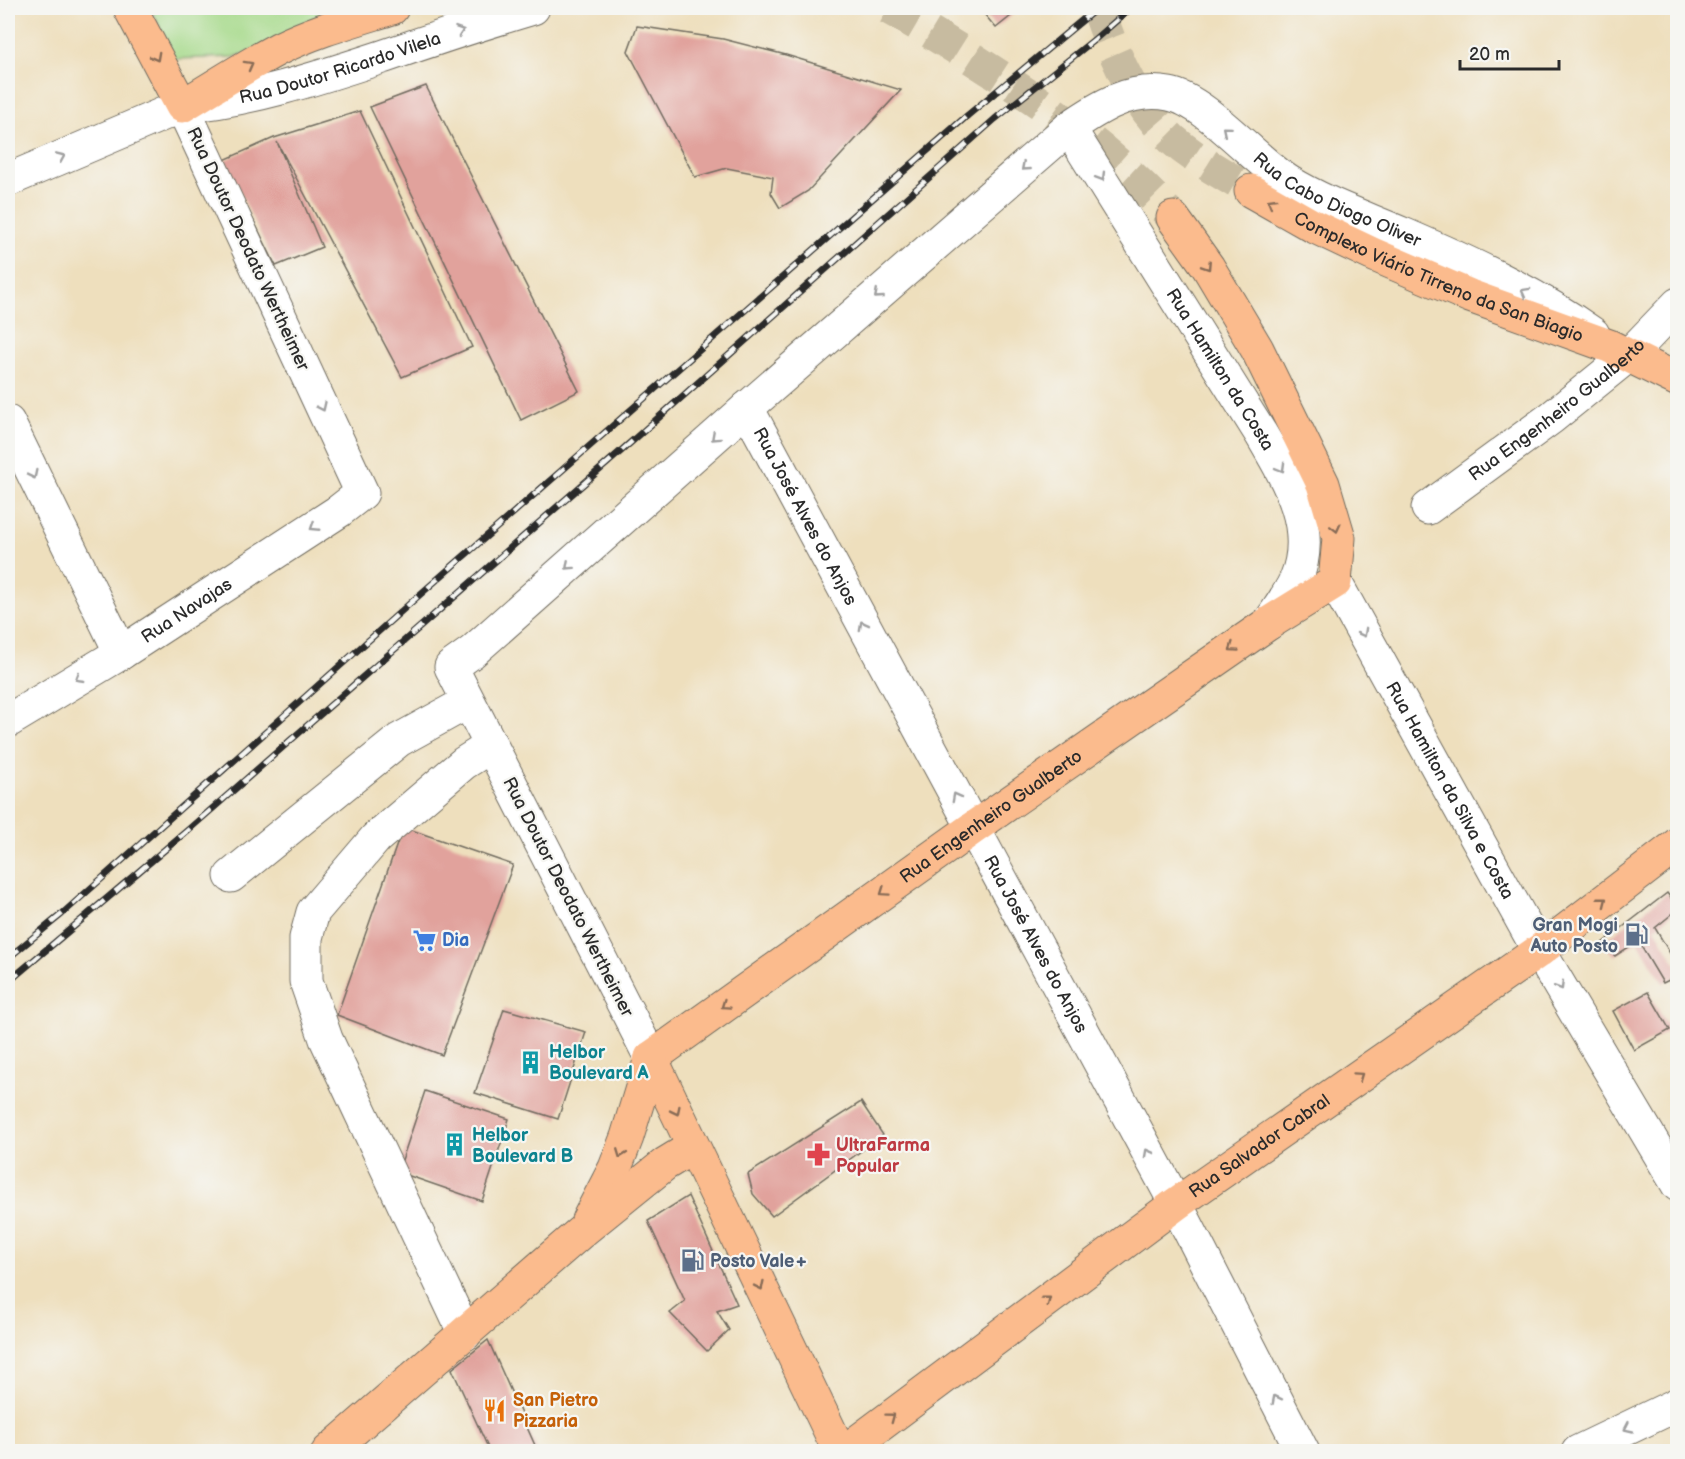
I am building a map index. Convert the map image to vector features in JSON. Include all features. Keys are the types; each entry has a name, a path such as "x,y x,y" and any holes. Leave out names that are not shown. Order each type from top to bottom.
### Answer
{"main road":[{"name":"Rua Doutor Deodato Wertheimer","path":"130,8 182,106"},
{"path":"182,106 219,82 280,48 324,30 392,8"},
{"name":"Complexo Viário Tirreno da San Biagio","path":"1251,191 1313,226 1448,287 1515,314 1619,351"},
{"path":"1173,218 1208,267 1257,349 1323,484 1338,538 1335,582"},
{"name":"Rua Cabo Diogo Oliver","path":"1619,351 1677,380"},
{"name":"Rua Engenheiro Gualberto","path":"651,1058 973,828 1269,623 1335,582"},
{"name":"Rua Salvador Cabral","path":"842,1452 1176,1204 1539,951 1677,844"},
{"name":"Rua Doutor Deodato Wertheimer","path":"651,1058 842,1452"},
{"path":"581,1232 615,1168 651,1058"},
{"path":"328,1452 581,1232 665,1164 693,1147"}],"street":[{"name":"Rua Doutor Ricardo Vilela","path":"8,180 182,106 207,104 281,89 334,74 532,8"},
{"name":"Rua Cabo Diogo Oliver","path":"451,667 472,652 747,408 1069,128 1105,104 1118,99 1152,92 1172,94 1202,111 1286,180 1314,196 1523,290 1619,351"},
{"name":"Rua Doutor Deodato Wertheimer","path":"182,106 362,493"},
{"name":"Rua Hamilton da Costa","path":"1069,128 1255,424 1297,502 1302,523 1301,561 1297,577 1269,623"},
{"name":"Rua Engenheiro Gualberto","path":"1428,508 1551,418 1619,351 1677,304"},
{"name":"Rua José Alves do Anjos","path":"747,408 1176,1204 1303,1452"},
{"path":"8,422 121,653"},
{"name":"Rua Navajas","path":"8,721 121,653 339,511 362,493"},
{"name":"Rua Hamilton da Silva e Costa","path":"1335,582 1539,951 1677,1185"},
{"name":"Rua Doutor Deodato Wertheimer","path":"451,667 651,1058"},
{"path":"231,876 399,740 468,702"},
{"path":"465,1334 326,1039 306,981 306,938 313,912 376,838 465,763 491,746"},
{"path":"1578,1452 1677,1404"}],"green space":[{"path":"151,8 383,8 234,57 174,59"}],"building":[{"path":"979,8 1021,8 996,28"},
{"path":"637,26 723,39 786,55 901,90 808,191 780,208 771,193 773,177 727,168 695,177 628,51"},
{"path":"426,86 579,391 521,420 370,107"},
{"path":"360,111 472,347 402,377 277,142 322,247 276,266 224,160 274,138"},
{"name":"Dia","path":"403,827 513,865 442,1055 337,1015"},
{"name":"Gran Mogi Auto Posto","path":"1667,893 1677,906 1677,910 1655,928 1677,965 1677,976 1663,983 1638,941 1615,956 1602,943"},
{"name":"Gran Mogi Auto Posto","path":"1648,992 1670,1030 1634,1050 1613,1011"},
{"name":"Helbor Boulevard A","path":"504,1009 586,1032 558,1119 475,1093"},
{"name":"Helbor Boulevard B","path":"425,1091 509,1119 482,1201 398,1172"},
{"name":"UltraFarma Popular","path":"861,1102 883,1135 772,1216 753,1194 748,1174"},
{"name":"Posto Vale+","path":"688,1196 737,1304 717,1311 729,1330 707,1351 670,1313 685,1301 648,1221"},
{"name":"San Pietro Pizzaria","path":"488,1340 538,1452 490,1452 452,1369"}],"tunnel":[{"path":"888,8 973,59 1070,125 1134,178 1173,218"},
{"path":"1098,8 1127,79 1160,126 1191,154 1251,191"}],"railway":[{"path":"8,958 62,914 416,598 968,115 1097,8"},
{"path":"8,982 188,830 621,451 995,119 1131,8"}],"place":[{"name":"Gran Mogi Auto Posto","path":"1636,935"},
{"name":"Dia","path":"424,940"},
{"name":"Helbor Boulevard A","path":"531,1062"},
{"name":"Helbor Boulevard B","path":"454,1145"},
{"name":"UltraFarma Popular","path":"818,1155"},
{"name":"Posto Vale+","path":"692,1261"},
{"name":"San Pietro Pizzaria","path":"495,1410"}]}
